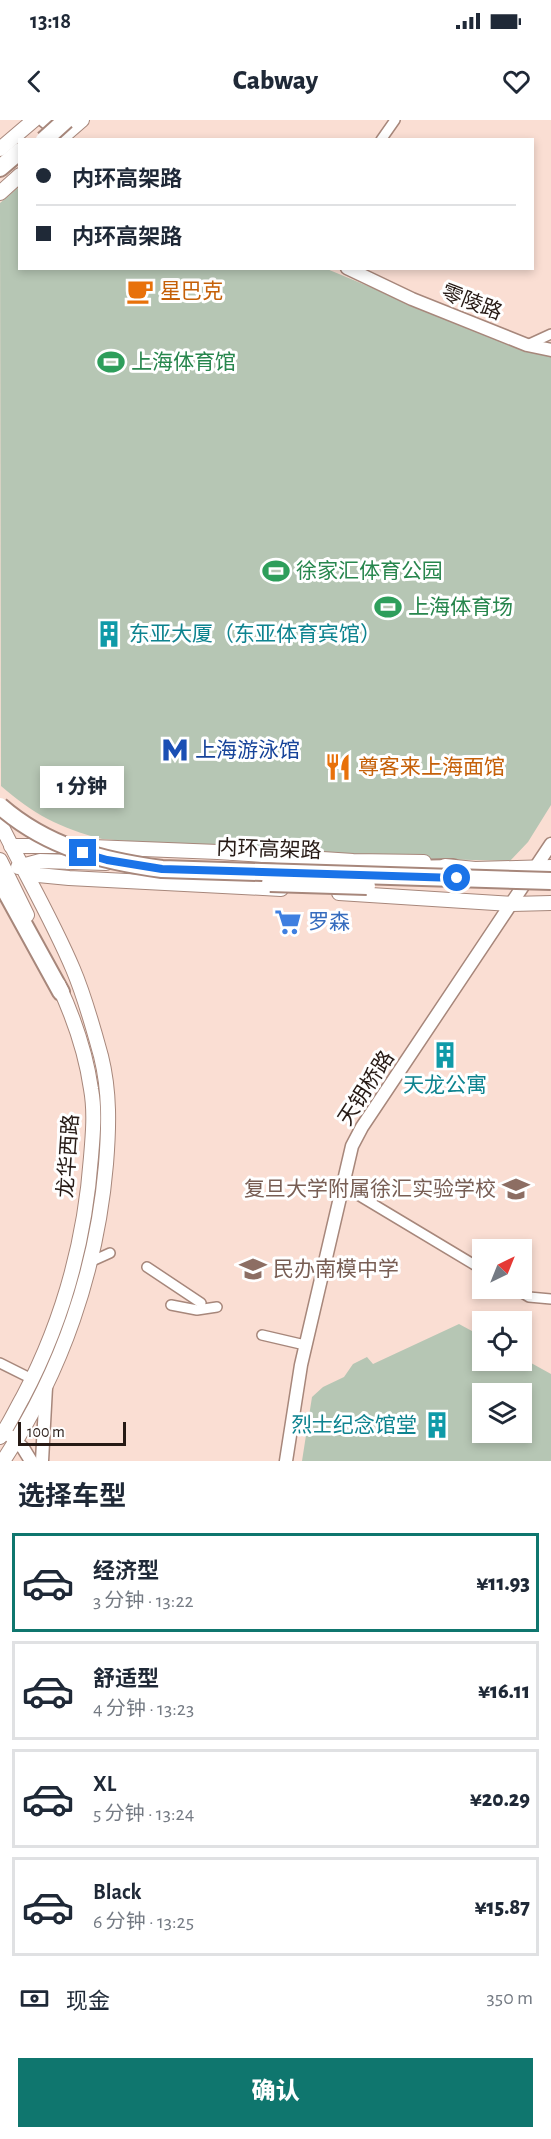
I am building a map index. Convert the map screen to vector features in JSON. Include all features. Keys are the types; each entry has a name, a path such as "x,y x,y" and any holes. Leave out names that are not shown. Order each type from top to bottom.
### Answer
{"highway":[{"path":"34,138 55,120"},
{"path":"0,168 18,153"},
{"path":"0,178 18,163"},
{"name":"内环高架路","path":"0,807 24,825 44,836 91,856 162,869 551,881"},
{"name":"内环高架路","path":"0,818 19,831 77,861 102,869 141,876 316,885 551,889"},
{"path":"216,870 232,865 453,868"},
{"path":"1,870 8,897 62,992"}],"main road":[{"path":"0,149 34,120"},
{"path":"64,134 82,120"},
{"path":"0,193 18,178"},
{"name":"龙华西路","path":"0,823 73,970 92,1023 108,1088 109,1126 96,1241 80,1299 46,1387 16,1442"},
{"path":"11,846 67,846 218,852 353,861 427,862 453,868"},
{"path":"1,870 40,861 429,874 453,868 551,867"},
{"path":"21,866 38,875 69,879 281,889 512,904 551,903"},
{"name":"龙华西路","path":"1,870 24,907 62,992 86,1062 92,1090 94,1124 82,1235 50,1338 32,1379 2,1434"},
{"path":"3,1461 16,1442"}],"street":[{"path":"43,120 64,134"},
{"path":"382,138 395,120"},
{"name":"零陵路","path":"351,270 412,299 527,345 551,351"},
{"path":"527,345 551,334"},
{"name":"天钥桥路","path":"286,1461 305,1345 352,1146 362,1127 551,844"},
{"path":"343,1186 472,1263"},
{"path":"90,1262 110,1253"},
{"path":"147,1267 201,1303"},
{"path":"532,1297 551,1299"},
{"path":"171,1305 197,1310 217,1307"},
{"path":"262,1335 305,1345"},
{"path":"0,1363 32,1379"},
{"path":"42,1461 46,1387"},
{"name":"龙华西路","path":"2,1434 16,1442 31,1461"}],"green space":[{"name":"徐家汇体育公园","path":"18,188 18,270 329,270 495,339 551,357 551,805 528,842 510,861 325,856 102,839 48,819 24,805 1,786 0,203"},
{"path":"459,1324 472,1331 472,1371 532,1371 532,1364 551,1374 551,1461 302,1461 312,1397 323,1387 344,1377 353,1364 367,1357 373,1364"}],"place":[{"name":"星巴克","path":"140,291"},
{"name":"上海体育馆","path":"111,362"},
{"name":"徐家汇体育公园","path":"276,571"},
{"name":"上海体育场","path":"388,607"},
{"name":"东亚大厦（东亚体育宾馆）","path":"109,634"},
{"name":"上海游泳馆","path":"175,750"},
{"name":"尊客来上海面馆","path":"338,767"},
{"name":"罗森","path":"288,922"},
{"name":"天龙公寓","path":"445,1055"},
{"name":"复旦大学附属徐汇实验学校","path":"516,1189"},
{"name":"民办南模中学","path":"253,1269"},
{"name":"烈士纪念馆堂","path":"437,1425"}],"route":[{"path":"83,853 107,860 162,869 457,878"}]}
